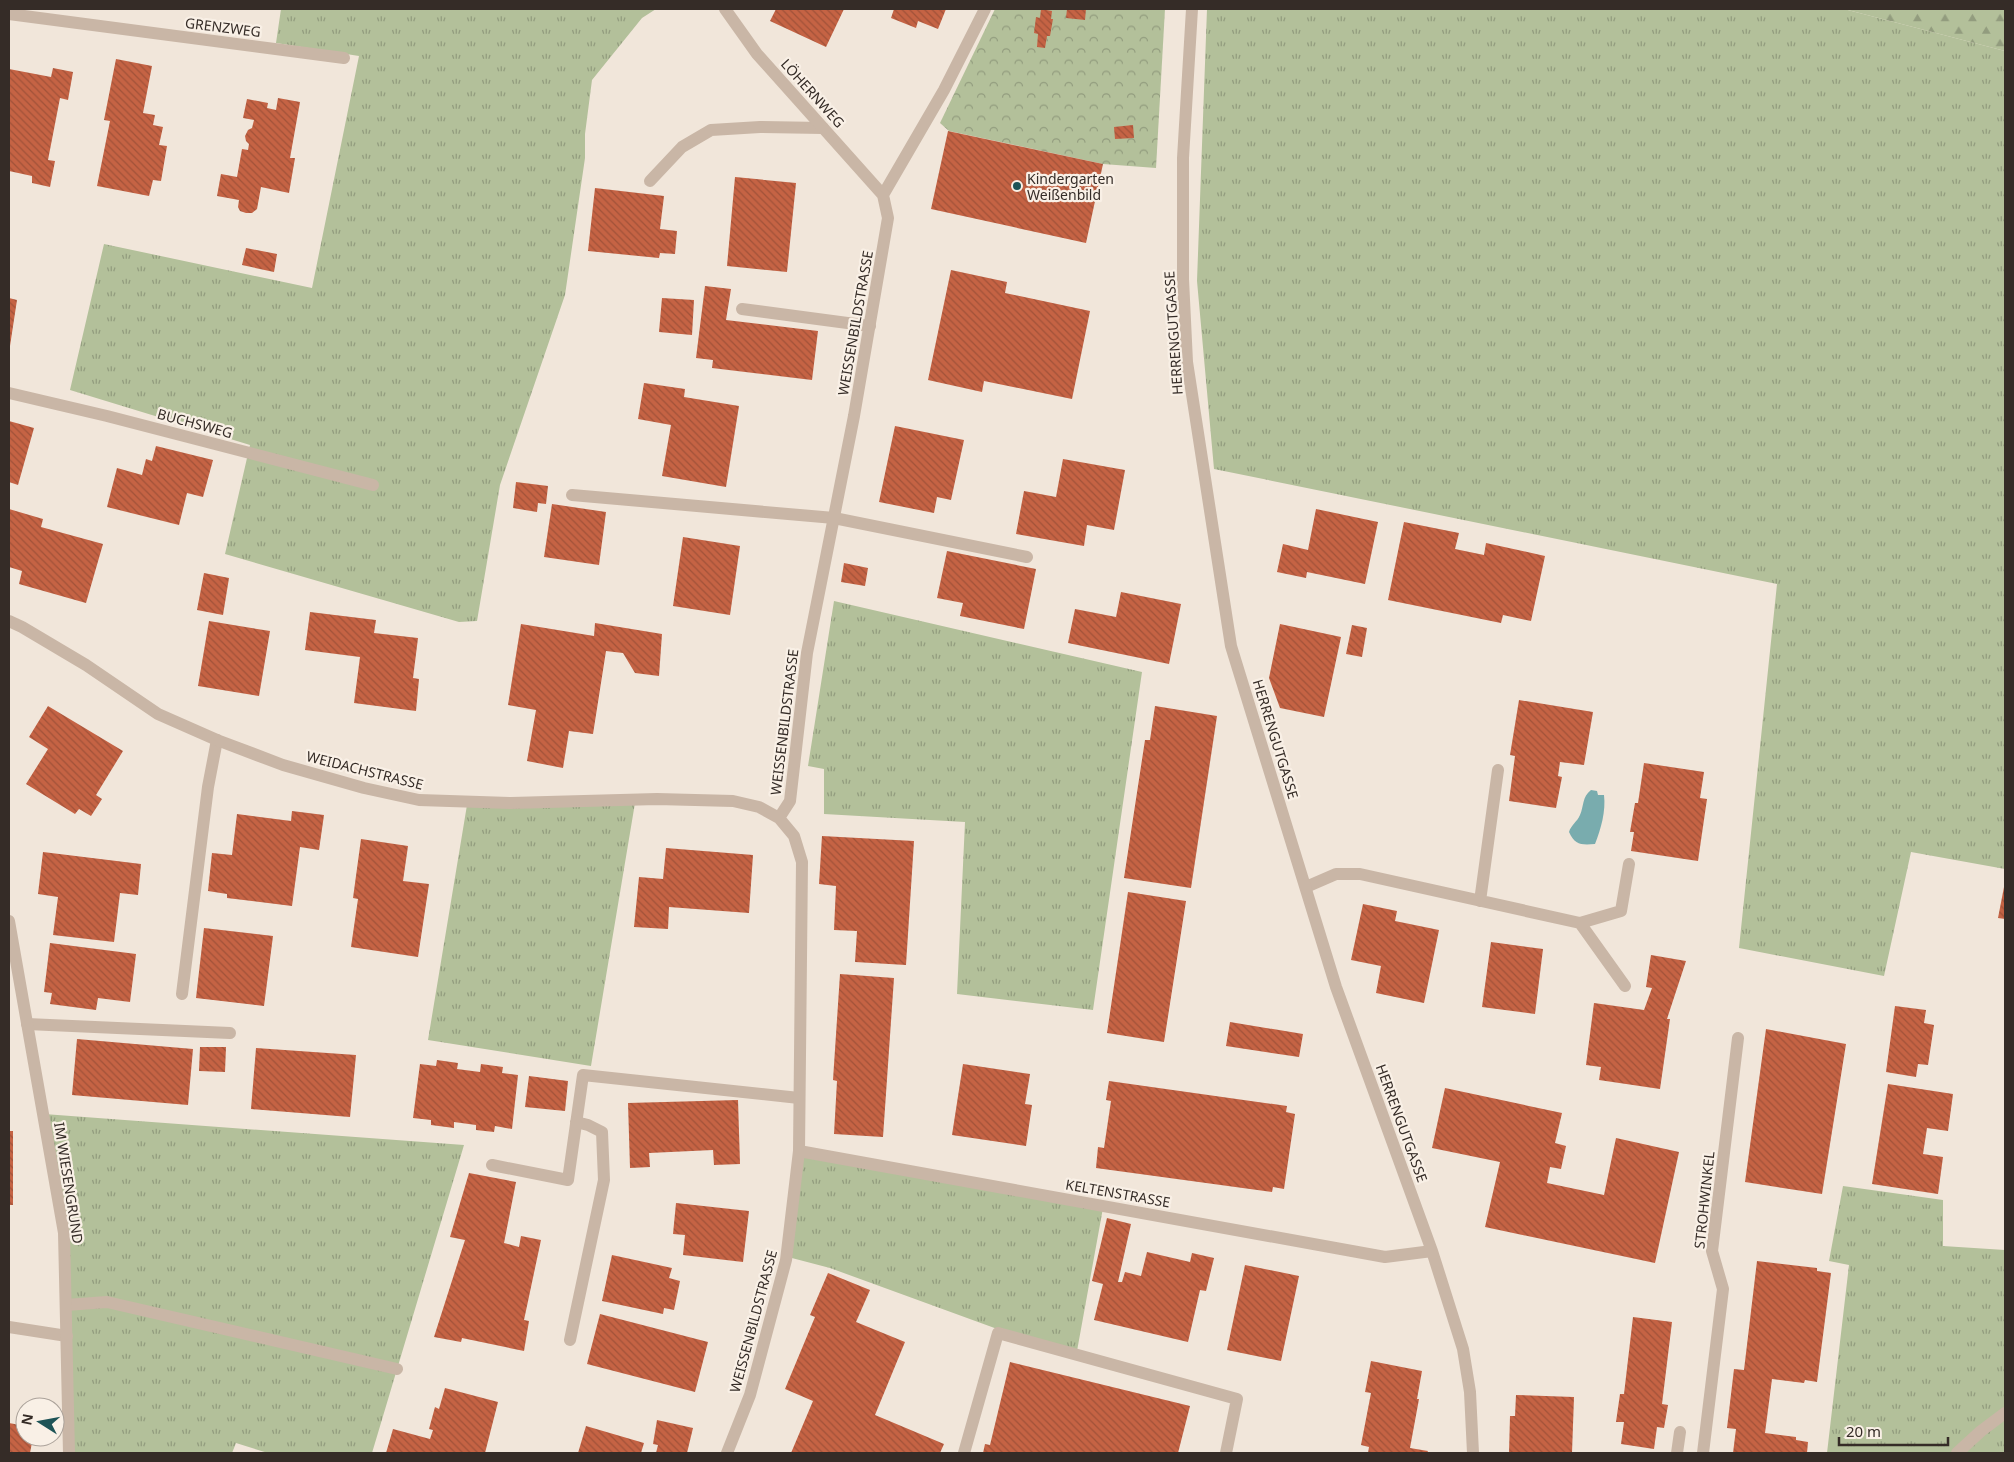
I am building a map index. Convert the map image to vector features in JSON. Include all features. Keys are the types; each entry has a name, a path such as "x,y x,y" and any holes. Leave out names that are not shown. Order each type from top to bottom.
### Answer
{"street":[{"name":"LÖHERNWEG","path":"724,9 758,54 883,195"},
{"path":"883,195 944,90 985,9"},
{"name":"HERRENGUTGASSE","path":"1192,9 1183,158 1183,279 1187,362 1231,646 1336,986 1432,1251 1463,1349 1470,1392 1473,1453"},
{"name":"GRENZWEG","path":"9,14 344,58"},
{"path":"650,181 682,147 711,130 760,127 823,128"},
{"name":"WEISSENBILDSTRASSE","path":"727,1453 750,1395 786,1260 799,1151 802,862 794,836 779,818 790,800 807,653 870,326 888,218 883,195"},
{"path":"742,309 870,326"},
{"name":"BUCHSWEG","path":"9,393 107,416 373,485"},
{"path":"572,495 834,518 1027,557"},
{"name":"WEIDACHSTRASSE","path":"9,621 86,665 158,714 283,765 364,788 419,800 511,803 657,799 733,801 759,808 779,818"},
{"path":"182,994 208,787 218,740"},
{"path":"1480,901 1498,770"},
{"path":"1306,887 1336,874 1360,874 1580,923 1621,911 1629,864"},
{"name":"IM WIESENGRUND","path":"9,921 64,1233 69,1453"},
{"path":"1580,923 1625,986"},
{"path":"27,1024 230,1033"},
{"name":"STROHWINKEL","path":"1703,1453 1723,1289 1712,1251 1738,1038"},
{"path":"492,1165 568,1180 583,1075 799,1098"},
{"path":"570,1340 604,1180 602,1132 588,1124 576,1122"},
{"name":"KELTENSTRASSE","path":"799,1151 1385,1257 1432,1251"},
{"path":"66,1305 107,1302 397,1369"},
{"path":"9,1327 67,1336"},
{"path":"964,1453 998,1334 1237,1399 1226,1453"},
{"path":"1956,1453 2005,1413"},
{"path":"1677,1453 1680,1432"}],"green space":[{"path":"281,9 656,9 642,18 592,80 585,134 585,158 565,295 500,485 477,621 459,622 225,554 250,445 70,390 104,244 312,288 359,56 276,43"},
{"path":"995,9 1165,9 1156,168 1103,164 949,131 940,123"},
{"path":"1207,9 1844,9 2005,51 2005,869 1911,852 1884,976 1739,948 1777,584 1214,469 1197,281"},
{"path":"1844,9 2005,9 2005,51"},
{"path":"834,601 1142,672 1093,1010 957,994 965,822 824,814 824,769 808,766"},
{"path":"635,803 591,1066 428,1040 467,805"},
{"path":"44,1114 464,1145 372,1453 268,1453 236,1443 232,1453 72,1453 65,1233"},
{"path":"802,1153 1103,1208 1077,1351 1000,1330 830,1268 788,1257"},
{"path":"1843,1186 1943,1200 1943,1246 2005,1250 2005,1453 1827,1453 1849,1265 1829,1261"}],"water":[{"path":"1591,790 1597,791 1598,795 1604,795 1604,814 1595,844 1582,844 1576,842 1569,832 1579,817 1585,799"}],"building":[{"path":"776,9 844,9 826,47 770,21"},
{"path":"894,9 946,9 938,29 918,21 916,28 891,18"},
{"path":"1041,9 1052,11 1051,19 1053,19 1050,36 1047,36 1045,48 1037,47 1038,34 1034,33 1036,17 1040,18"},
{"path":"1067,9 1086,9 1085,20 1066,18"},
{"path":"116,59 152,66 143,113 155,115 153,125 163,127 159,145 167,146 161,181 153,180 149,196 97,186 110,121 104,120"},
{"path":"53,68 73,72 68,100 60,98 48,160 55,161 50,187 32,183 32,176 9,171 9,69 51,77"},
{"path":"278,98 300,102 290,158 295,158 289,193 261,187 257,209 252,213 246,213 240,211 238,207 239,200 217,196 221,174 237,177 242,149 248,150 249,144 245,136 248,130 252,128 254,120 243,118 247,99 268,103 267,108 276,110"},
{"path":"1133,125 1134,138 1115,139 1114,127"},
{"name":"Kindergarten Weißenbild","path":"948,131 1103,164 1086,243 931,209"},
{"path":"735,177 796,183 787,272 727,266"},
{"path":"595,188 664,196 660,229 677,231 675,254 660,253 659,258 588,251"},
{"path":"246,248 277,254 274,272 242,265"},
{"path":"951,270 1007,282 1005,293 1090,311 1072,399 984,381 982,392 928,380"},
{"path":"705,286 731,289 726,320 818,331 812,380 712,368 713,360 696,358"},
{"path":"9,298 17,300 10,346 9,346"},
{"path":"662,298 694,300 692,335 659,332"},
{"path":"644,383 685,389 684,397 739,406 726,487 662,476 671,425 638,419"},
{"path":"9,421 34,428 18,485 9,482"},
{"path":"895,426 964,440 951,500 937,497 934,513 879,502"},
{"path":"156,446 213,460 203,497 187,493 179,525 107,507 117,468 142,475 146,459 152,461"},
{"path":"1063,459 1125,470 1114,530 1087,525 1084,546 1016,534 1024,491 1056,497"},
{"path":"516,482 548,486 546,504 538,503 537,512 513,508"},
{"path":"552,504 606,512 599,565 544,557"},
{"path":"9,509 43,519 41,527 103,544 86,603 19,584 22,571 9,567"},
{"path":"1316,509 1378,522 1365,584 1307,572 1306,578 1277,572 1283,544 1308,550"},
{"path":"1404,522 1459,533 1455,549 1484,555 1486,543 1545,556 1531,621 1503,615 1501,623 1388,600"},
{"path":"683,537 740,546 730,615 673,606"},
{"path":"947,551 1036,569 1024,629 960,616 963,603 937,598"},
{"path":"844,563 868,568 865,586 841,582"},
{"path":"204,573 229,578 223,615 197,610"},
{"path":"1121,592 1181,604 1169,664 1068,643 1075,609 1116,617"},
{"path":"310,612 376,620 374,633 418,638 413,678 419,679 416,711 354,703 360,657 305,650"},
{"path":"209,621 270,631 259,696 198,686"},
{"path":"595,623 662,634 659,676 635,673 623,653 606,651 593,734 569,731 563,768 527,761 536,710 508,705 521,624 594,636"},
{"path":"1280,624 1341,637 1324,717 1280,708 1269,678"},
{"path":"1352,625 1367,628 1362,657 1346,654"},
{"path":"1519,700 1593,712 1584,765 1560,762 1558,776 1562,777 1556,808 1509,801 1515,756 1510,755"},
{"path":"48,706 123,751 96,795 102,799 91,816 79,809 75,814 26,784 48,749 29,737"},
{"path":"1155,706 1217,716 1191,888 1124,878 1145,740 1150,740"},
{"path":"1644,763 1704,772 1700,798 1707,799 1698,861 1631,851 1634,832 1630,832 1635,803 1638,803"},
{"path":"292,811 324,815 319,850 300,847 292,906 227,898 227,894 208,891 212,853 232,855 237,814 291,821"},
{"path":"822,836 914,841 906,965 855,962 857,931 834,930 836,886 819,884"},
{"path":"361,839 408,846 403,881 429,884 418,957 351,947 358,899 353,898"},
{"path":"666,848 753,855 749,913 669,907 668,929 634,927 639,877 663,879"},
{"path":"43,852 141,864 138,895 120,893 114,942 53,935 58,897 38,894"},
{"path":"2005,887 2005,919 1998,918"},
{"path":"1128,892 1186,901 1164,1042 1107,1033"},
{"path":"1363,904 1397,911 1395,921 1439,930 1424,1003 1376,993 1381,966 1351,960"},
{"path":"204,928 273,936 264,1006 196,998"},
{"path":"1491,942 1543,949 1535,1014 1482,1007"},
{"path":"50,943 136,954 130,1002 98,998 96,1010 50,1004 52,993 44,992"},
{"path":"1651,955 1686,961 1667,1019 1670,1019 1660,1089 1599,1080 1601,1067 1586,1065 1594,1003 1644,1010 1652,988 1646,987"},
{"path":"840,974 894,978 883,1137 834,1134 837,1081 833,1080"},
{"path":"1895,1006 1926,1010 1924,1023 1934,1025 1928,1065 1918,1064 1916,1077 1886,1072"},
{"path":"1230,1022 1303,1034 1299,1057 1226,1046"},
{"path":"1766,1029 1846,1044 1822,1194 1745,1182"},
{"path":"77,1039 193,1049 188,1105 72,1095"},
{"path":"200,1047 226,1047 225,1072 199,1071"},
{"path":"256,1048 356,1055 350,1117 251,1109"},
{"path":"437,1060 458,1063 457,1069 480,1072 481,1064 503,1067 502,1073 518,1075 512,1129 495,1126 494,1132 476,1130 476,1125 454,1122 454,1128 431,1125 431,1120 413,1118 420,1064 436,1066"},
{"path":"963,1064 1030,1074 1025,1104 1032,1105 1026,1146 952,1135"},
{"path":"529,1076 568,1081 565,1111 525,1107"},
{"path":"1109,1081 1287,1106 1286,1112 1295,1114 1284,1189 1273,1187 1272,1192 1096,1168 1098,1147 1104,1148 1111,1101 1106,1100"},
{"path":"1888,1084 1953,1094 1948,1131 1927,1128 1923,1154 1943,1157 1938,1194 1872,1184"},
{"path":"1445,1088 1562,1113 1555,1143 1566,1146 1561,1169 1550,1167 1547,1183 1604,1195 1616,1138 1679,1152 1655,1263 1485,1227 1500,1162 1432,1148"},
{"path":"738,1100 740,1164 714,1165 713,1150 649,1153 650,1167 630,1168 628,1103"},
{"path":"9,1131 13,1131 13,1205 9,1205"},
{"path":"469,1173 516,1182 504,1243 519,1247 521,1236 541,1240 524,1320 529,1321 524,1351 462,1338 461,1342 434,1337 465,1240 450,1237"},
{"path":"676,1203 749,1211 743,1262 683,1255 685,1235 673,1234"},
{"path":"1107,1218 1131,1224 1118,1282 1122,1282 1125,1272 1141,1276 1147,1252 1190,1262 1192,1253 1214,1258 1206,1291 1200,1290 1188,1342 1094,1320 1103,1284 1092,1281"},
{"path":"612,1255 672,1268 669,1278 680,1281 674,1310 664,1308 663,1314 602,1301"},
{"path":"1757,1261 1817,1268 1817,1271 1831,1273 1817,1382 1805,1380 1804,1383 1772,1379 1765,1433 1796,1437 1796,1440 1808,1442 1807,1453 1733,1453 1736,1429 1727,1428 1734,1369 1744,1370"},
{"path":"1245,1265 1299,1276 1281,1361 1227,1350"},
{"path":"828,1273 870,1290 856,1322 905,1342 875,1415 944,1444 940,1453 791,1453 813,1401 785,1389 815,1317 810,1315"},
{"path":"600,1314 708,1342 695,1392 587,1364"},
{"path":"1633,1317 1672,1322 1662,1404 1668,1405 1664,1428 1657,1427 1654,1449 1621,1444 1624,1422 1616,1422 1620,1394 1624,1394"},
{"path":"1371,1361 1422,1371 1410,1448 1428,1451 1427,1453 1368,1453 1369,1447 1361,1445 1371,1393 1365,1392"},
{"path":"1010,1362 1190,1406 1178,1453 983,1453 985,1444 990,1445"},
{"path":"445,1388 498,1402 485,1453 386,1453 393,1429 430,1439 433,1430 429,1429 435,1407 439,1409"},
{"path":"1516,1395 1574,1397 1572,1453 1509,1453 1510,1416 1515,1416"},
{"path":"657,1420 693,1428 687,1453 656,1453 658,1445 653,1444"},
{"path":"9,1423 15,1424 15,1447 31,1447 30,1453 9,1453"},
{"path":"586,1426 644,1443 641,1453 578,1453"}],"place":[{"name":"Kindergarten Weißenbild","path":"1017,186"}]}
